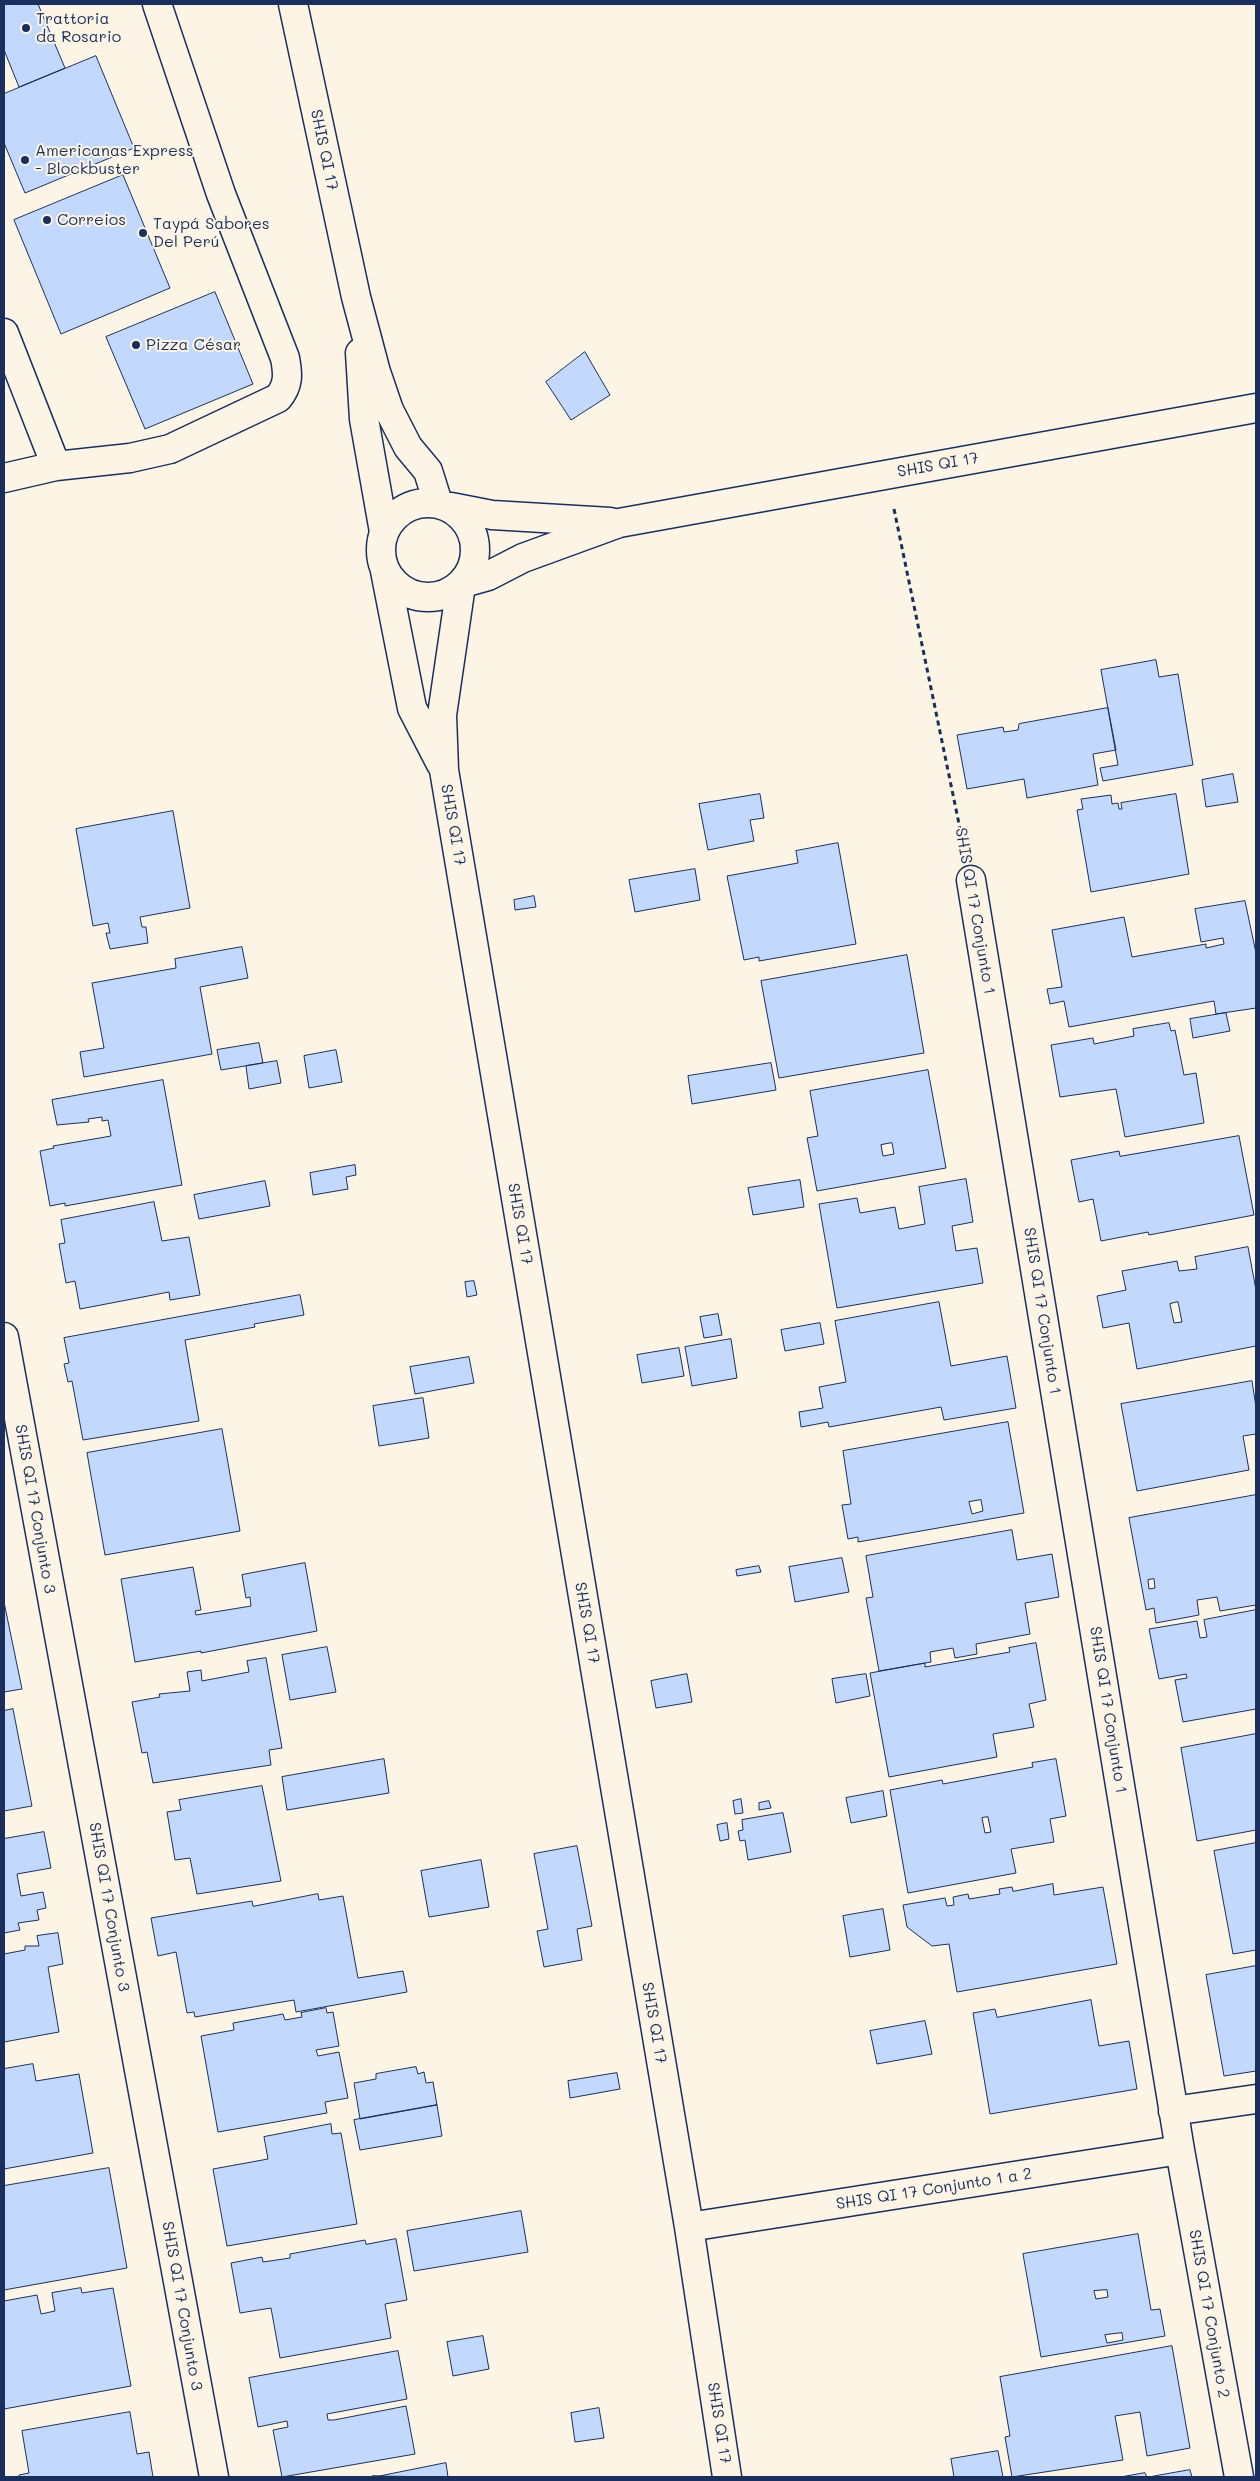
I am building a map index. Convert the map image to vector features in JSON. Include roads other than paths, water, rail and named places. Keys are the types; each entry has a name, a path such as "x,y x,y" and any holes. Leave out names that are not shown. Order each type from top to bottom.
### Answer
{"street":[{"path":"4,478 56,466 130,458 170,449 278,398 286,389 288,376 285,358 221,194 157,4"},
{"name":"SHIS QI 17","path":"293,4 356,297 389,410 408,447 428,471 445,505 492,514 620,523"},
{"name":"SHIS QI 17","path":"356,297 364,420 384,532"},
{"path":"4,333 56,466"},
{"name":"SHIS QI 17","path":"727,2477 689,2228 444,770 442,715 462,584 488,576 523,558 620,523 1256,408"},
{"path":"425,502 445,505 468,522 476,542 474,564 462,584 448,594 420,597 406,592 394,583 386,571 381,551 384,532 391,520 406,508 425,502"},
{"name":"SHIS QI 17","path":"386,571 412,708 444,770"},
{"name":"SHIS QI 17 Conjunto 1","path":"971,880 1180,2150"},
{"name":"SHIS QI 17 Conjunto 3","path":"4,1337 214,2477"},
{"path":"1174,2111 1256,2098"},
{"name":"SHIS QI 17 Conjunto 1 a 2","path":"689,2228 1180,2150"},
{"name":"SHIS QI 17 Conjunto 2","path":"1180,2150 1239,2477"}],"place":[{"name":"Trattoria da Rosario","path":"26,28"},
{"name":"Americanas Express - Blockbuster","path":"25,160"},
{"name":"Correios","path":"47,220"},
{"name":"Taypá Sabores Del Perú","path":"143,233"},
{"name":"Pizza César","path":"136,345"}]}
